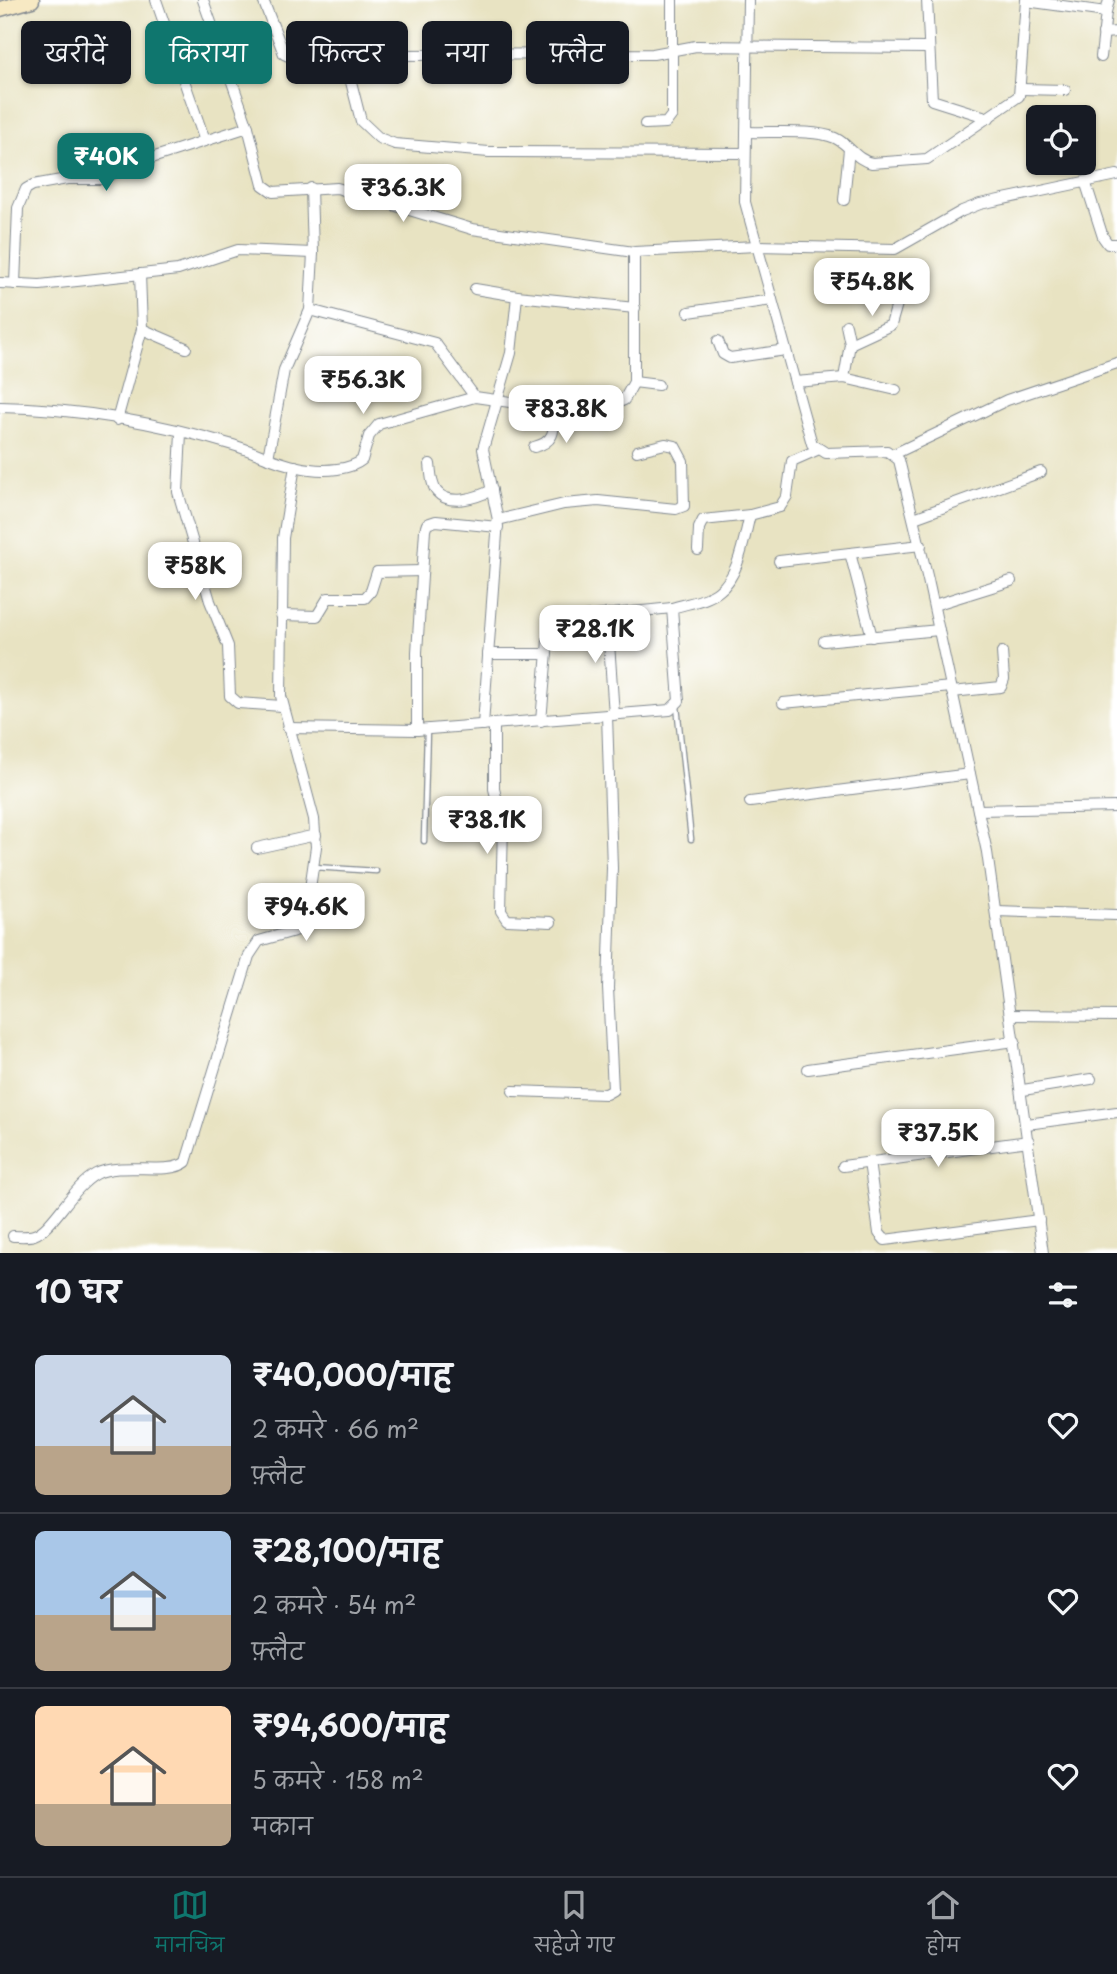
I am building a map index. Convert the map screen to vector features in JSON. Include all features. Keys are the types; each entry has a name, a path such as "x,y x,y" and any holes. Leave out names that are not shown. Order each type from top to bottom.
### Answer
{"street":[{"path":"0,9 32,0"},
{"path":"156,0 205,141"},
{"path":"203,0 248,127 267,191 344,189 472,229 634,252 757,246 895,249 962,211 980,204 1117,176"},
{"path":"263,0 281,50 286,56"},
{"path":"645,124 666,123 672,115 672,0"},
{"path":"748,0 745,202 809,437 817,450 826,453 877,450 894,454 899,460 915,518 978,810 1023,1090 1043,1253"},
{"path":"927,0 927,48 932,100 942,106 989,118"},
{"path":"1101,57 1109,0"},
{"path":"746,132 827,136 865,162 916,162 943,150 1014,101 1021,89 1026,1 1106,12"},
{"path":"1103,33 1117,32"},
{"path":"408,55 653,54 696,46 747,49 927,48"},
{"path":"352,84 361,121 379,138 395,144 489,152 744,153"},
{"path":"1021,89 1065,90"},
{"path":"15,284 18,208 26,189 33,185 67,179 103,178 127,166 248,127"},
{"path":"844,200 849,149"},
{"path":"1086,184 1103,237 1108,244 1117,244"},
{"path":"268,458 284,370 310,310 313,253 311,188"},
{"path":"0,283 40,285 178,270 238,250 313,253"},
{"path":"0,407 54,407 234,445 295,466 320,470 357,464 366,452 373,428 379,424 475,397 555,409 591,411 610,407 624,400 634,382 634,252"},
{"path":"117,420 142,329 141,274"},
{"path":"475,289 635,309"},
{"path":"483,725 498,523 483,449 499,402 511,353 517,296"},
{"path":"849,344 891,325 899,297"},
{"path":"689,312 772,300"},
{"path":"310,310 435,343 475,397"},
{"path":"844,378 849,344 846,325"},
{"path":"142,329 186,348"},
{"path":"718,341 723,354 730,358 786,351"},
{"path":"894,454 1007,400 1117,363"},
{"path":"795,382 844,378 896,390"},
{"path":"634,382 658,385"},
{"path":"534,447 550,442 555,409"},
{"path":"181,433 178,492 211,601 228,646 230,696 238,703 282,706"},
{"path":"422,729 416,652 425,530 432,521 498,523 564,504 598,501 676,509 684,506 683,461 675,446 665,444 637,450"},
{"path":"698,550 699,528 703,520 750,515 780,508 787,496 792,461 817,450"},
{"path":"430,464 434,488 442,496 470,500 492,490"},
{"path":"13,1236 28,1236 42,1231 81,1184 105,1170 126,1166 176,1167 186,1162 250,956 259,941 291,933 302,926 314,867 316,835 309,797 282,706 283,538 295,466"},
{"path":"915,518 1041,472"},
{"path":"541,721 549,629 554,620 672,608 712,596 722,590 739,556 750,515"},
{"path":"779,561 920,545"},
{"path":"850,553 872,637"},
{"path":"281,615 317,616 328,598 368,596 377,572 422,571"},
{"path":"934,605 1011,581"},
{"path":"288,728 422,729 670,710 680,701 672,608"},
{"path":"513,1091 606,1094 613,1090 608,999 612,868 607,614"},
{"path":"824,641 939,630"},
{"path":"783,703 1001,687 1004,679 1002,652"},
{"path":"488,654 547,654"},
{"path":"494,724 494,789 503,823 501,911 507,920 551,922"},
{"path":"750,802 970,774"},
{"path":"978,810 1117,807"},
{"path":"257,848 316,835"},
{"path":"996,911 1117,915"},
{"path":"1011,1015 1117,1016"},
{"path":"808,1069 1015,1041"},
{"path":"1023,1090 1091,1079"},
{"path":"1027,1124 1117,1112"},
{"path":"843,1166 1029,1141"},
{"path":"869,1162 878,1233 885,1240 1039,1220"}],"lane":[{"path":"677,706 691,839"},
{"path":"422,729 424,841"},
{"path":"314,867 376,871"}]}
